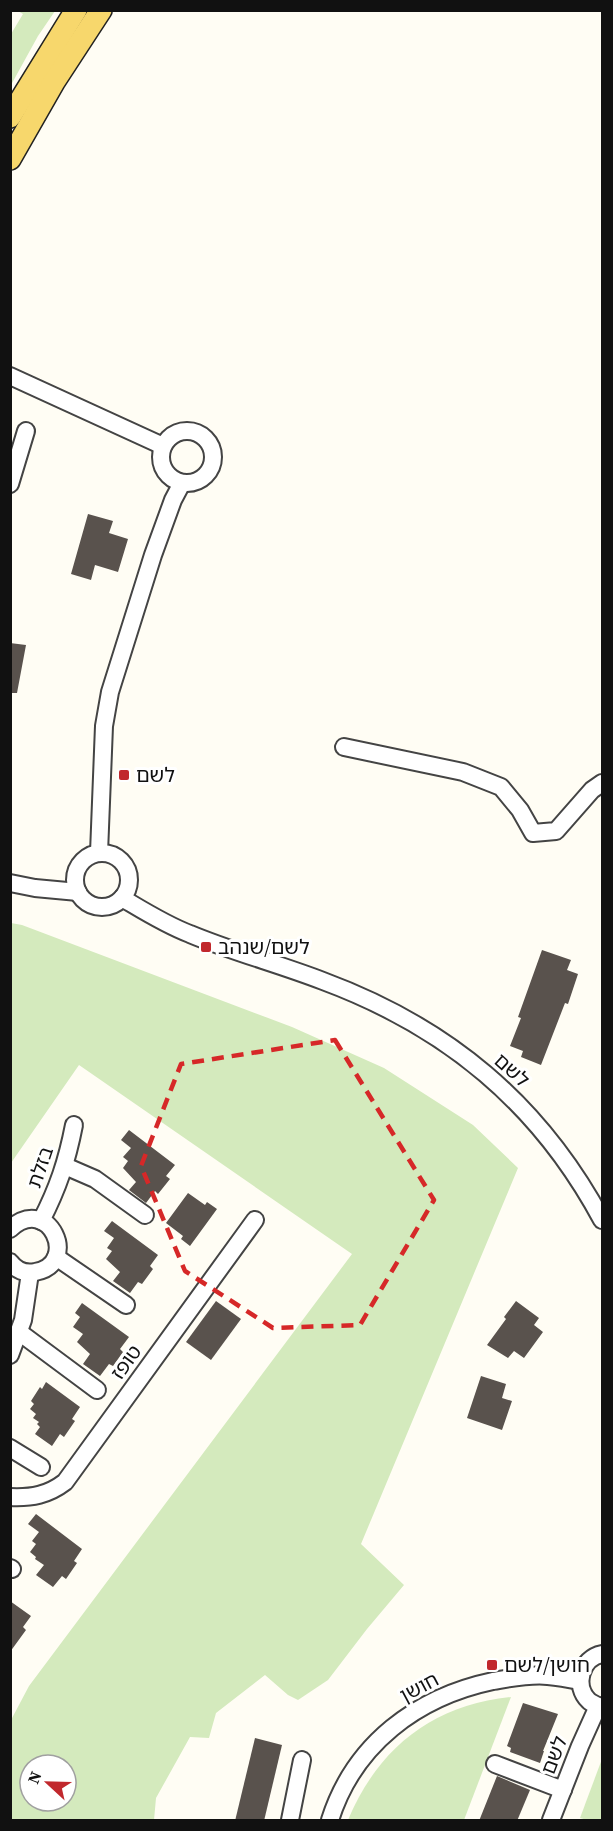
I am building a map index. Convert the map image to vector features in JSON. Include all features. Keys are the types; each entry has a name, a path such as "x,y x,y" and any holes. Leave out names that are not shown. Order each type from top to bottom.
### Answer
{"main road":[{"path":"10,117 76,10"},
{"path":"10,159 54,82 101,10"}],"street":[{"path":"10,376 163,446"},
{"path":"10,484 26,431"},
{"path":"191,431 208,441 212,452 212,465 201,479 182,483 172,479 165,471 161,461 163,446 173,435 191,431"},
{"path":"99,853 104,726 110,692 153,555 173,500 182,483"},
{"path":"344,747 463,772 501,787 520,810 533,833 556,831 592,790 603,783"},
{"path":"99,853 108,853 117,857 127,868 129,880 122,898 111,906 102,908 83,900 75,885 76,872 83,861 90,855 99,853"},
{"path":"10,883 78,892"},
{"name":"לשם","path":"122,898 191,935 357,994 398,1013 429,1031 493,1079 520,1105 558,1151 589,1194 603,1220"},
{"name":"בזלת","path":"41,1221 65,1166 74,1125"},
{"path":"65,1166 95,1179 145,1215"},
{"path":"10,1228 22,1220 41,1221 50,1226 56,1234 58,1246 56,1257 42,1271 30,1273 14,1268 10,1262"},
{"name":"טופז","path":"10,1497 28,1498 41,1495 65,1482 255,1220"},
{"path":"56,1257 126,1305"},
{"path":"30,1273 13,1345 97,1390"},
{"path":"10,1448 41,1467"},
{"path":"600,1707 587,1700 582,1692 580,1681 586,1664 597,1655 603,1654"},
{"name":"חושן","path":"330,1821 353,1769 377,1742 412,1713 454,1692 516,1677 548,1676 580,1681"},
{"name":"לשם","path":"551,1821 600,1707"},
{"path":"290,1821 303,1760"},
{"path":"495,1764 563,1790"}],"highlighted area":[{"path":"335,1040 434,1200 360,1325 273,1328 185,1271 141,1166 181,1064"}],"green space":[{"path":"18,11 55,11 38,36 11,85 11,34 23,14"},
{"path":"11,923 22,925 292,1027 384,1068 473,1125 518,1168 361,1544 404,1585 328,1680 298,1700 288,1695 265,1675 216,1713 209,1738 190,1737 156,1798 154,1820 11,1820 11,1720 29,1686 352,1254 79,1065 11,1163"},
{"path":"511,1697 464,1820 348,1820 360,1794 375,1772 412,1734 433,1720 457,1709"},
{"path":"602,1759 602,1820 580,1818"}],"building":[{"path":"88,514 113,521 109,533 128,539 118,572 95,565 91,580 71,574"},
{"path":"10,643 26,645 17,693 10,693"},
{"path":"542,950 571,960 567,970 578,974 568,1004 565,1003 541,1065 521,1057 523,1051 510,1046"},
{"path":"129,1130 175,1165 166,1176 170,1179 158,1194 155,1191 146,1203 129,1190 136,1182 123,1168 128,1161 123,1157 131,1148 121,1140"},
{"path":"188,1193 205,1205 207,1202 217,1209 190,1246 181,1239 183,1236 166,1223"},
{"path":"112,1221 158,1255 150,1266 153,1269 142,1284 138,1282 130,1293 113,1281 120,1272 106,1259 112,1251 107,1248 114,1238 104,1231"},
{"path":"216,1301 241,1319 211,1360 186,1342"},
{"path":"516,1301 539,1318 534,1325 543,1332 524,1358 514,1351 508,1358 487,1345"},
{"path":"82,1303 129,1337 120,1349 123,1352 113,1366 109,1364 100,1376 83,1364 90,1354 77,1342 83,1334 73,1327 80,1317 75,1313"},
{"path":"481,1376 506,1384 502,1398 512,1401 502,1430 467,1418"},
{"path":"46,1382 80,1407 72,1419 75,1421 64,1437 60,1434 52,1446 35,1434 40,1427 37,1424 39,1422 33,1418 36,1414 30,1409 34,1404 31,1401"},
{"path":"36,1514 82,1549 74,1561 77,1563 66,1579 62,1576 53,1587 36,1575 44,1565 30,1552 36,1544 32,1541 39,1532 28,1524"},
{"path":"10,1601 31,1616 23,1627 26,1630 10,1652"},
{"path":"523,1703 558,1714 540,1763 510,1752 511,1748 507,1746"},
{"path":"255,1738 282,1745 264,1821 235,1821"},
{"path":"497,1776 530,1790 517,1821 479,1821"}],"place":[{"name":"לשם","path":"124,775"},
{"name":"לשם/שנהב","path":"206,947"},
{"name":"חושן/לשם","path":"492,1665"}]}
